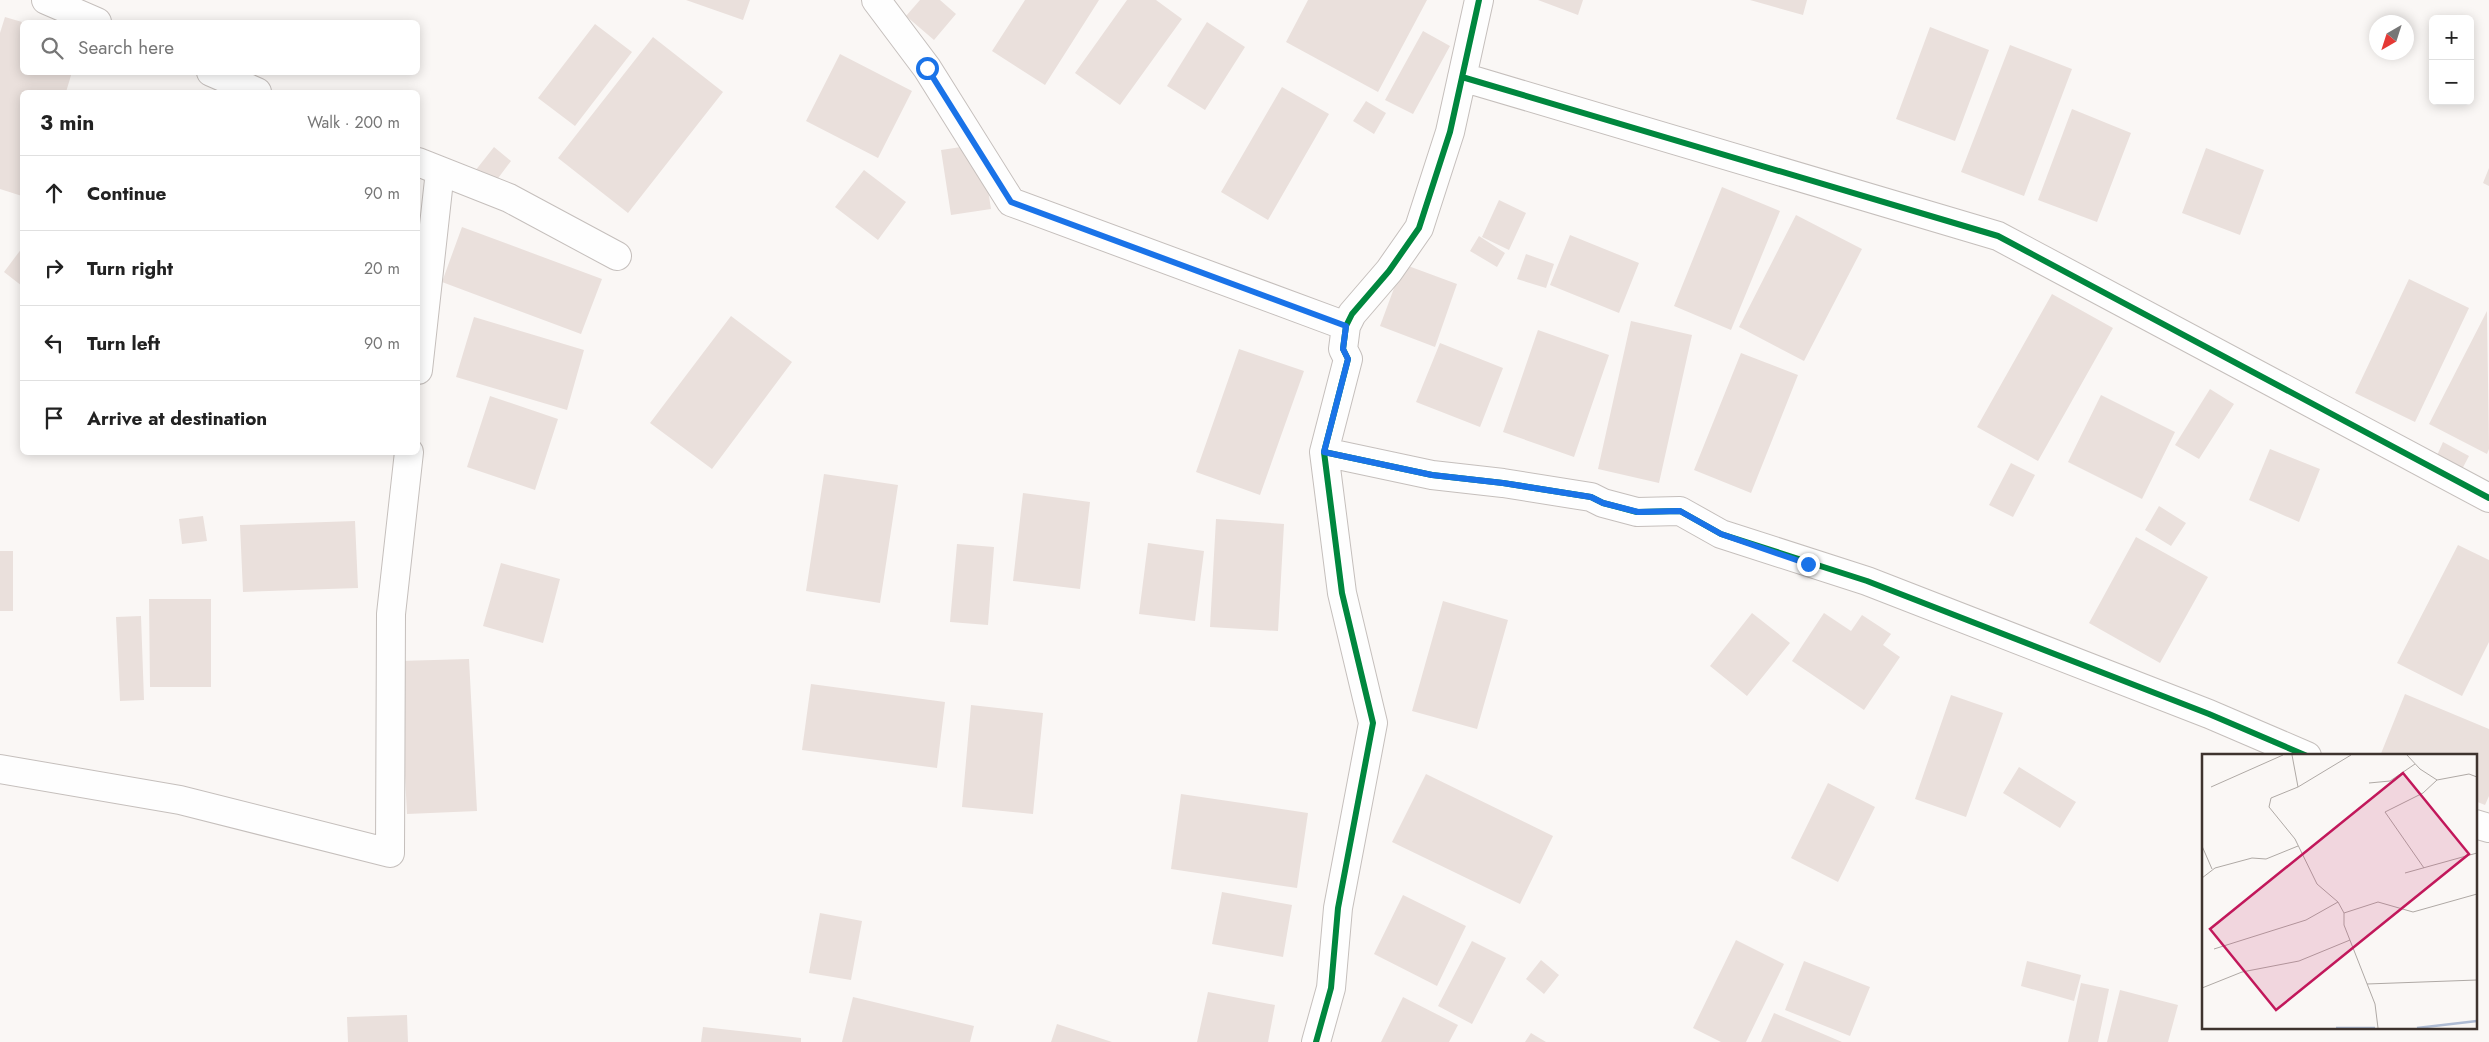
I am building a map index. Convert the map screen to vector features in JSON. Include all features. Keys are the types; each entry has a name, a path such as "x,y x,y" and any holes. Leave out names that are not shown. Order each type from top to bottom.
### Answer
{"street":[{"path":"46,0 92,20"},
{"path":"876,0 927,68 1011,202 1346,326"},
{"path":"1316,1042 1331,988 1338,908 1373,724 1342,594 1324,452 1348,359 1343,349 1346,326 1352,314 1389,271 1419,228 1450,132 1479,0"},
{"path":"218,75 252,90"},
{"path":"1462,77 1998,236 2489,498"},
{"path":"420,333 429,166 509,198 617,256"},
{"path":"1324,452 1432,475 1503,483 1591,497 1603,503 1638,512 1680,511 1721,534 1867,581 2209,714 2302,754"},
{"path":"0,769 180,800 390,853 391,614 409,455"},
{"path":"2476,824 2489,828"}],"building":[{"path":"686,0 750,0 743,20"},
{"path":"920,0 940,0 956,14 934,40 906,16"},
{"path":"1025,0 1099,0 1045,85 992,51"},
{"path":"1127,0 1156,0 1182,19 1120,105 1075,73"},
{"path":"1308,0 1427,0 1378,92 1286,42"},
{"path":"1538,0 1583,0 1578,15"},
{"path":"1750,0 1807,0 1803,15"},
{"path":"5,17 20,21 20,75 71,75 67,90 20,90 20,195 0,189 0,33"},
{"path":"1207,22 1245,47 1205,110 1167,86"},
{"path":"595,24 632,52 575,126 538,98"},
{"path":"1930,27 1989,50 1955,141 1896,119"},
{"path":"1423,31 1450,46 1413,114 1385,100"},
{"path":"653,37 723,92 628,213 558,158"},
{"path":"2010,45 2072,69 2024,196 1961,172"},
{"path":"840,54 912,91 878,158 806,121"},
{"path":"1282,87 1329,114 1268,220 1221,192"},
{"path":"1366,101 1386,113 1374,134 1353,121"},
{"path":"2072,109 2131,133 2097,222 2038,200"},
{"path":"981,144 991,209 951,215 941,150"},
{"path":"494,147 511,161 493,185 475,171"},
{"path":"2206,148 2264,170 2240,235 2182,213"},
{"path":"2489,168 2489,186 2483,183"},
{"path":"864,170 906,202 878,240 835,207"},
{"path":"1722,187 1780,211 1731,330 1674,306"},
{"path":"1499,200 1526,213 1509,250 1482,237"},
{"path":"1796,215 1862,249 1804,361 1739,327"},
{"path":"462,227 602,279 581,334 442,282"},
{"path":"1570,235 1639,263 1619,313 1550,285"},
{"path":"1479,236 1505,253 1497,267 1470,251"},
{"path":"20,251 20,284 4,272"},
{"path":"1526,254 1554,264 1546,288 1517,279"},
{"path":"1403,264 1457,284 1435,347 1380,326"},
{"path":"2409,279 2469,308 2415,422 2355,393"},
{"path":"2052,294 2113,328 2038,461 1977,427"},
{"path":"2487,311 2489,449 2487,454 2429,424"},
{"path":"731,316 792,362 712,469 650,423"},
{"path":"474,317 584,350 567,410 456,377"},
{"path":"1631,321 1692,335 1659,483 1598,469"},
{"path":"1538,330 1609,355 1574,457 1503,432"},
{"path":"1440,343 1503,368 1480,427 1416,402"},
{"path":"1239,349 1304,371 1260,495 1196,472"},
{"path":"1741,353 1798,375 1751,493 1694,470"},
{"path":"2210,389 2234,404 2199,459 2175,445"},
{"path":"2101,395 2175,432 2142,499 2068,462"},
{"path":"490,396 558,419 535,490 467,467"},
{"path":"2443,442 2469,456 2460,473 2435,460"},
{"path":"2270,449 2320,469 2299,522 2249,500"},
{"path":"2011,463 2035,475 2013,517 1989,505"},
{"path":"824,474 898,485 880,603 806,591"},
{"path":"1023,493 1090,502 1080,589 1013,581"},
{"path":"2159,506 2186,523 2171,546 2145,530"},
{"path":"203,516 207,541 182,544 179,519"},
{"path":"1216,519 1284,524 1278,631 1210,627"},
{"path":"355,521 358,588 243,592 240,525"},
{"path":"2136,537 2208,577 2160,663 2089,623"},
{"path":"1148,543 1204,551 1195,621 1139,614"},
{"path":"957,544 994,547 988,625 950,622"},
{"path":"2458,545 2489,560 2489,642 2462,696 2397,663"},
{"path":"0,551 13,551 13,611 0,611"},
{"path":"501,563 560,579 543,643 483,626"},
{"path":"149,599 211,599 211,687 150,687"},
{"path":"1443,601 1508,620 1477,729 1412,711"},
{"path":"1752,613 1790,643 1747,696 1710,666"},
{"path":"1824,613 1851,631 1862,615 1891,634 1883,645 1900,657 1864,710 1792,661"},
{"path":"141,616 144,700 120,701 116,617"},
{"path":"469,659 477,811 407,814 399,661"},
{"path":"811,684 945,702 937,768 802,750"},
{"path":"2405,694 2489,729 2489,796 2485,805 2476,801 2476,754 2381,754"},
{"path":"1951,695 2003,713 1966,817 1915,799"},
{"path":"971,705 1043,713 1033,814 962,807"},
{"path":"2019,767 2076,802 2060,828 2003,793"},
{"path":"1426,774 1553,836 1520,904 1392,842"},
{"path":"1828,783 1875,807 1838,882 1791,858"},
{"path":"1181,794 1308,813 1297,888 1171,869"},
{"path":"1222,892 1292,905 1283,957 1212,944"},
{"path":"1403,895 1466,926 1437,986 1374,954"},
{"path":"820,913 862,921 851,980 809,973"},
{"path":"1736,940 1784,964 1746,1042 1721,1042 1693,1028"},
{"path":"1472,941 1506,958 1472,1024 1438,1006"},
{"path":"1541,960 1559,975 1544,994 1526,979"},
{"path":"1804,961 1870,987 1850,1036 1785,1010"},
{"path":"2027,961 2081,975 2074,1001 2021,986"},
{"path":"2081,983 2109,989 2098,1042 2068,1042"},
{"path":"2120,990 2178,1005 2168,1042 2107,1042"},
{"path":"1208,992 1275,1005 1268,1042 1197,1042"},
{"path":"853,997 974,1026 970,1042 842,1042"},
{"path":"1403,997 1458,1025 1449,1042 1381,1042"},
{"path":"1774,1013 1842,1042 1761,1042"},
{"path":"407,1015 408,1042 348,1042 347,1017"},
{"path":"1057,1024 1112,1042 1051,1042"},
{"path":"703,1027 801,1038 801,1042 701,1042"},
{"path":"1531,1033 1546,1042 1525,1042"}],"cycle path":[{"path":"1316,1042 1331,988 1338,908 1373,723 1342,593 1324,452 1348,359 1343,349 1346,326 1352,314 1389,271 1419,228 1450,132 1479,0"},
{"path":"1462,77 1998,236 2489,498"},
{"path":"1324,452 1432,475 1503,483 1591,497 1603,503 1637,512 1680,511 1721,534 1867,581 2209,714 2302,754"}],"route":[{"path":"927,68 1011,202 1346,326 1343,349 1348,359 1324,452 1432,475 1503,483 1591,497 1603,503 1638,512 1680,511 1721,534 1808,564"}]}
